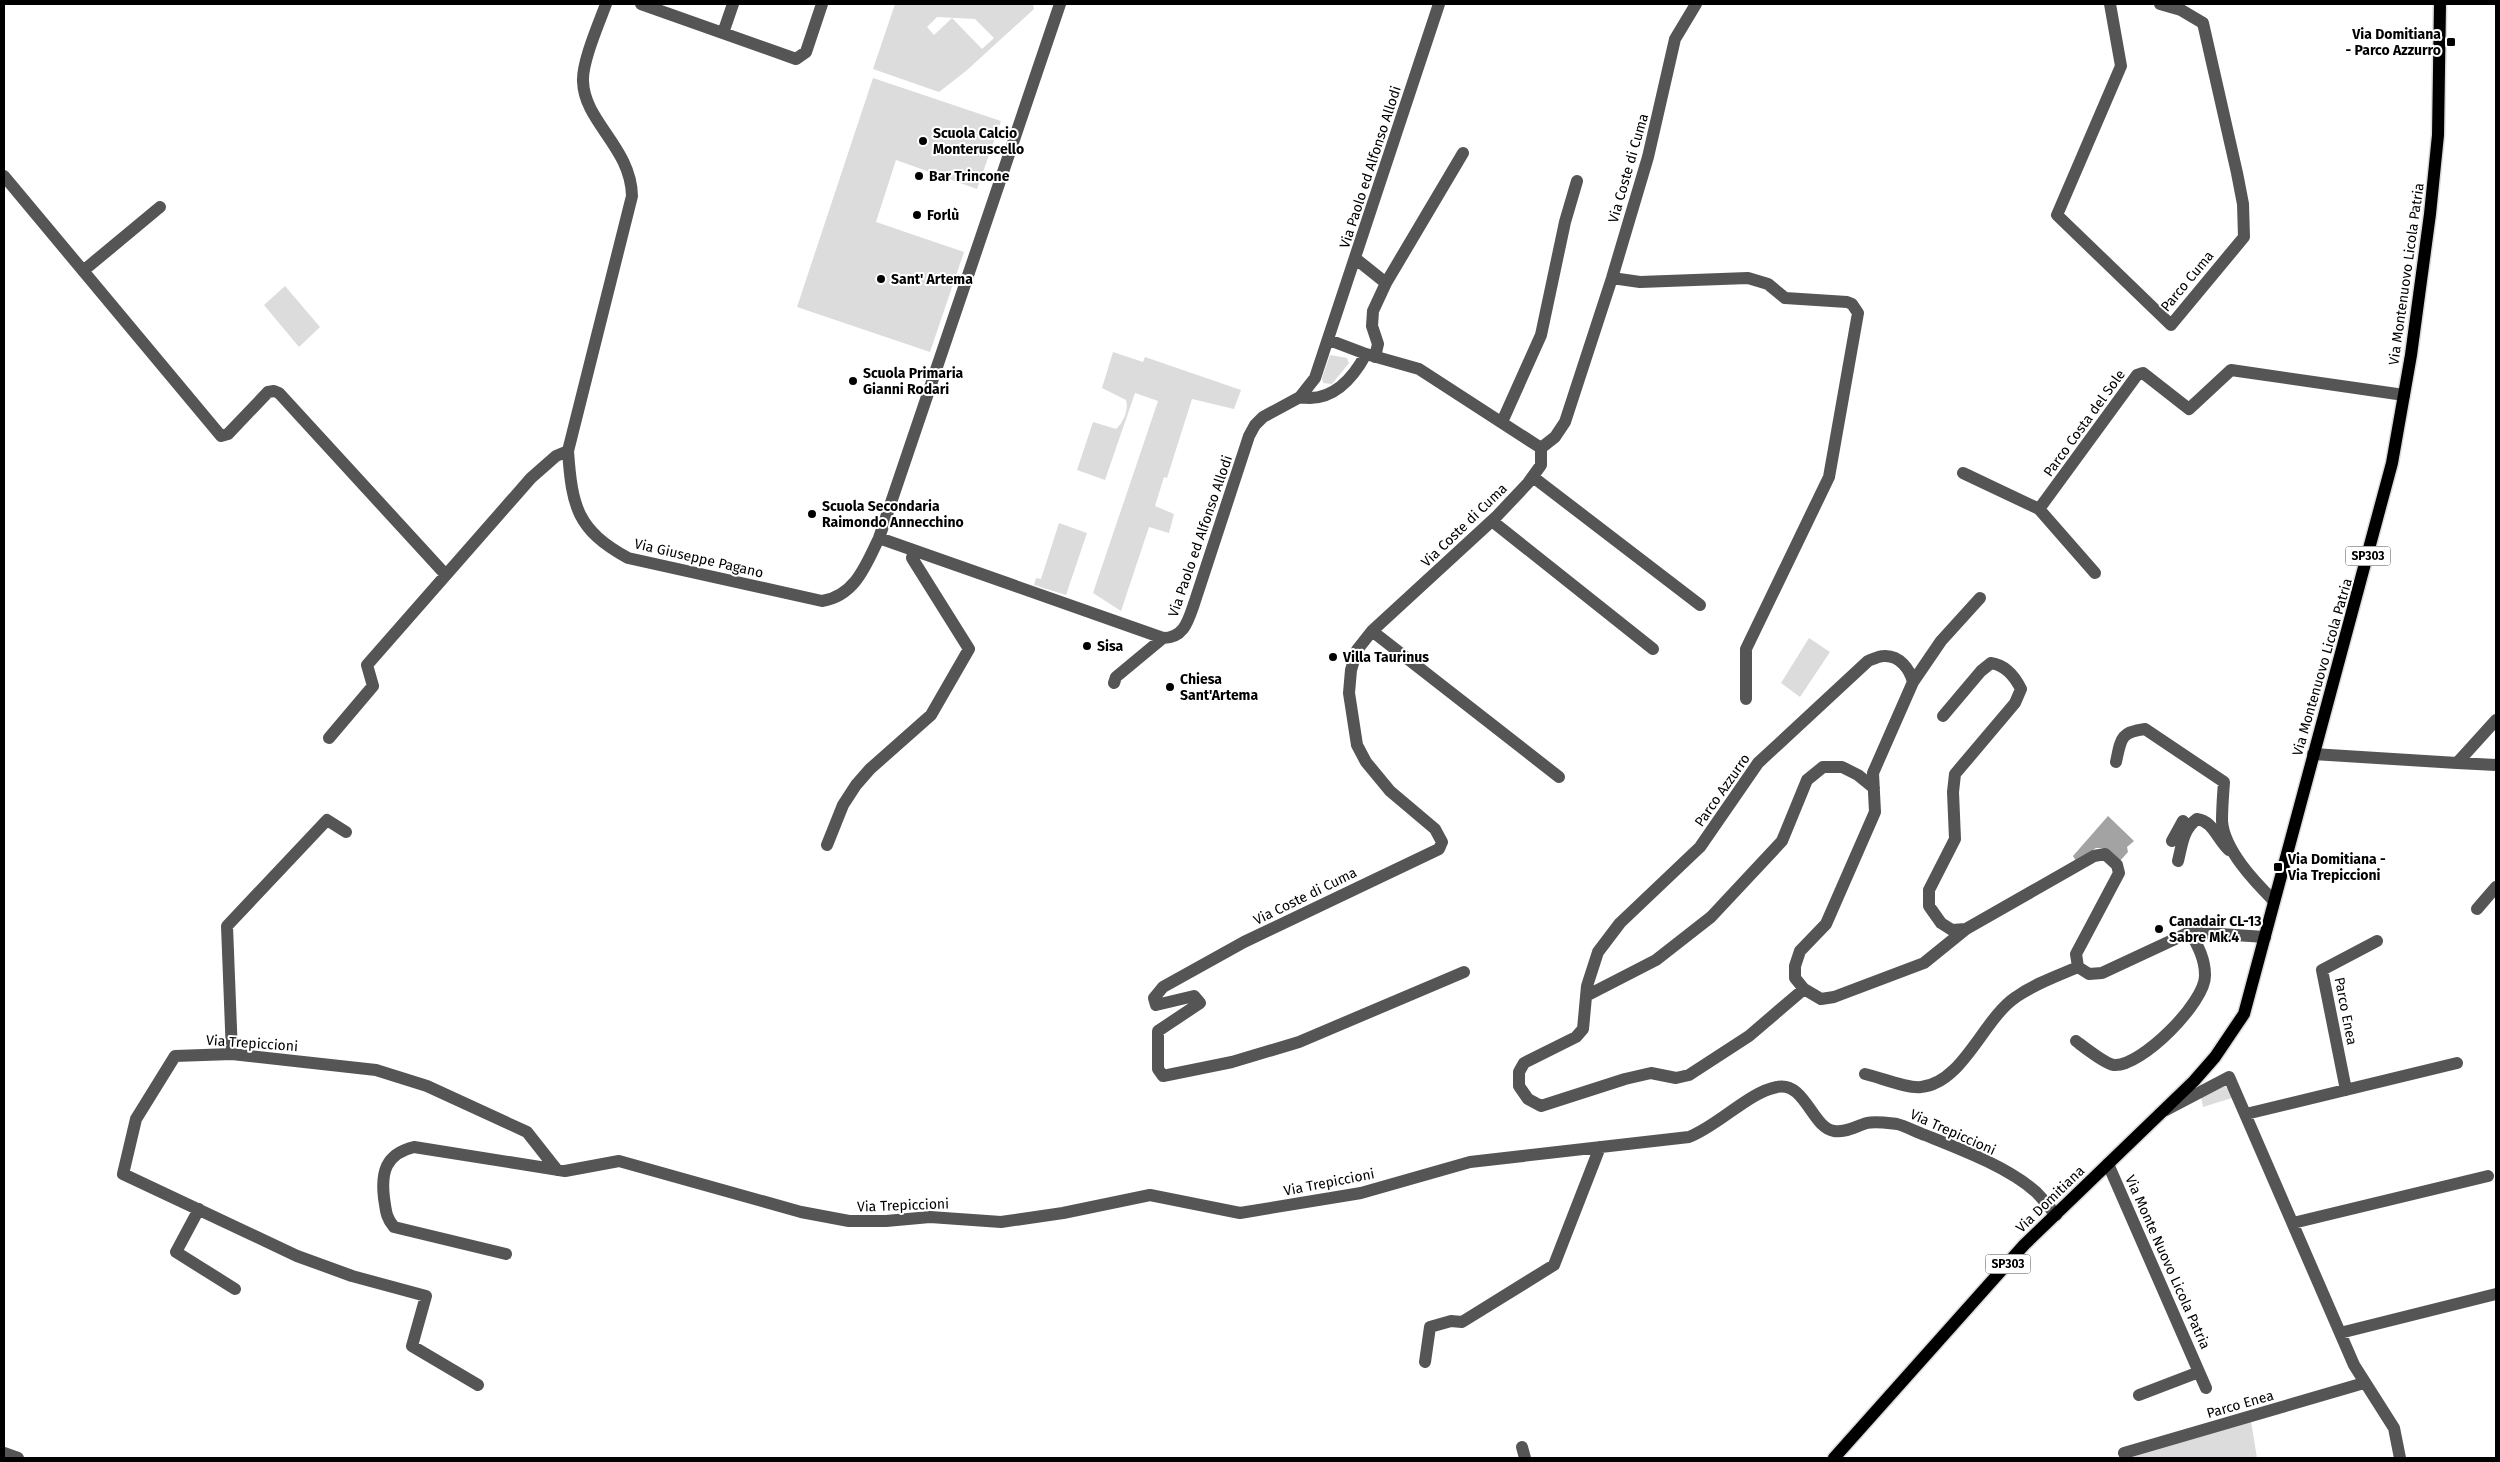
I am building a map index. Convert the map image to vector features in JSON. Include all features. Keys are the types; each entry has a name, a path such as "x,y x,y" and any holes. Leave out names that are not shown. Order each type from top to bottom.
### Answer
{"main road":[{"name":"Via Montenuovo Licola Patria","path":"2194,1081 2216,1057 2244,1014 2392,463 2404,395 2430,214 2438,135 2440,4"},
{"name":"Via Domitiana","path":"1834,1458 2024,1245 2194,1081"}],"street":[{"name":"Via Giuseppe Pagano","path":"606,4 583,80 589,104 615,145 629,172 632,196 568,451 571,488 584,525 612,549 628,558 822,601 841,596 862,574 879,538 1060,4"},
{"path":"641,4 792,58 800,58 806,52 822,4"},
{"path":"723,33 733,4"},
{"name":"Via Paolo ed Alfonso Allodi","path":"1114,683 1116,677 1163,638 1171,638 1186,626 1249,436 1255,425 1274,409 1300,397 1315,378 1439,4"},
{"name":"Via Coste di Cuma","path":"1464,972 1300,1042 1232,1062 1163,1076 1158,1070 1158,1031 1200,1003 1194,996 1156,1006 1154,998 1163,987 1244,942 1439,849 1442,842 1435,829 1390,791 1366,762 1357,745 1349,692 1351,670 1357,650 1372,630 1492,521 1533,477 1541,465 1541,448 1554,437 1565,422 1612,278 1650,148 1675,39 1696,4"},
{"name":"Parco Cuma","path":"2110,4 2121,66 2057,215 2171,325 2244,237 2243,204 2203,23 2181,10 2160,4"},
{"path":"1315,378 1319,389 1328,395 1342,387 1378,344 1372,326 1373,312 1386,283 1463,153"},
{"path":"4,176 221,436 228,434 268,392 274,391 279,393 445,574"},
{"path":"1502,422 1541,335 1565,222 1577,181"},
{"path":"83,271 160,207"},
{"path":"1356,258 1386,283"},
{"path":"1612,278 1640,282 1748,278 1768,284 1785,298 1847,302 1852,304 1858,313 1829,477 1746,649 1746,699"},
{"path":"1330,334 1370,355 1419,369 1541,448"},
{"name":"Parco Costa del Sole","path":"2039,509 2137,374 2143,373 2189,409 2231,370 2404,395"},
{"name":"Via Paolo ed Alfonso Allodi","path":"1300,397 1308,398 1328,395"},
{"path":"329,738 373,686 366,665 531,478 556,456 568,451"},
{"path":"1964,473 2039,509 2095,573"},
{"path":"1533,477 1700,605"},
{"path":"1492,521 1653,649"},
{"path":"879,538 1163,638"},
{"path":"827,845 843,805 856,785 870,769 931,714 969,649 912,558 914,551"},
{"path":"1980,598 1941,641 1913,682 1873,773 1875,812 1826,924 1800,951 1795,966 1795,978 1804,989 1821,999 1843,994 1924,963 1966,928 2094,856 2105,854 2117,865 2118,873 2076,954 2078,967 2089,974 2102,974 2190,932 2265,937"},
{"path":"1372,630 1559,777"},
{"name":"Parco Azzurro","path":"1804,989 1749,1036 1689,1074 1676,1078 1651,1073 1625,1078 1540,1106 1528,1099 1519,1086 1518,1072 1524,1063 1576,1037 1583,1029 1587,986 1598,952 1620,922 1700,847 1758,763 1868,661 1884,656 1896,659 1910,670 1913,682"},
{"path":"1943,716 1981,671 1991,663 1999,664 2016,679 2021,689 2015,703 1955,774 1953,792 1955,839 1929,890 1929,906 1941,923 1952,930 1966,928"},
{"path":"2457,763 2496,720"},
{"path":"2116,762 2121,739 2130,731 2145,729 2224,782 2222,823 2228,841 2250,876 2274,901"},
{"path":"2313,754 2496,765"},
{"path":"1586,996 1656,960 1712,917 1782,842 1807,780 1823,768 1842,767 1858,775 1874,788"},
{"path":"2172,841 2183,820 2194,813 2206,812 2222,823"},
{"path":"2178,861 2184,835 2189,825 2197,819 2204,820 2212,825 2220,842 2238,857"},
{"path":"232,1054 228,926 327,820 346,832"},
{"path":"2477,909 2496,887"},
{"path":"2076,1041 2112,1065 2124,1064 2162,1039 2189,1012 2206,977 2201,952 2190,932"},
{"name":"Parco Enea","path":"2346,1090 2322,970 2377,941"},
{"path":"1865,1074 1920,1088 1938,1083 1952,1072 1999,1012 2016,997 2078,967"},
{"name":"Via Trepiccioni","path":"478,1385 412,1346 426,1296 352,1276 296,1256 123,1174 136,1119 175,1056 232,1054 376,1070 427,1086 527,1132 557,1170"},
{"path":"2246,1114 2457,1063"},
{"path":"2162,1112 2228,1077 2246,1114 2340,1333 2364,1383 2394,1428 2400,1458"},
{"name":"Via Trepiccioni","path":"506,1254 394,1228 387,1220 382,1178 385,1168 392,1158 406,1149 414,1147 565,1171 619,1161 783,1208 849,1222 930,1217 1001,1222 1063,1213 1150,1195 1240,1213 1361,1193 1470,1162 1689,1137 1702,1132 1758,1095 1776,1087 1787,1086 1796,1091 1824,1126 1832,1131 1844,1131 1868,1123 1898,1124 2010,1175 2036,1192 2056,1215"},
{"path":"1425,1362 1430,1327 1450,1321 1462,1322 1554,1265 1600,1148"},
{"name":"Via Monte Nuovo Licola Patria","path":"2108,1164 2206,1388"},
{"path":"2293,1223 2488,1176"},
{"path":"199,1210 176,1252 235,1289"},
{"path":"2340,1333 2496,1294"},
{"path":"2138,1395 2199,1372"},
{"name":"Parco Enea","path":"2124,1453 2364,1383"},
{"path":"4,1453 18,1458"}],"shaded area":[{"path":"895,4 1033,4 1034,9 966,71 939,92 873,69","holes":["937,17 975,19 994,38 982,49 952,18 934,35 927,27"]},
{"path":"873,78 1001,121 977,189 896,160 876,222 964,252 930,352 797,307"},
{"path":"285,286 320,327 299,347 264,305"},
{"path":"1113,352 1143,362 1145,357 1241,390 1234,409 1192,399 1167,478 1164,477 1155,506 1174,514 1169,533 1149,527 1121,611 1093,593 1158,401 1135,393 1105,480 1077,470 1093,422 1116,429 1126,412 1126,400 1102,388"},
{"path":"1330,355 1347,358 1349,363 1332,384 1323,383 1322,378"},
{"path":"1059,523 1087,533 1066,595 1034,585 1036,578 1041,579"},
{"path":"1809,638 1830,652 1800,697 1781,683"},
{"path":"2108,816 2134,841 2127,847 2128,852 2119,862 2104,848 2096,848 2076,861 2073,856"},
{"path":"2224,1085 2235,1097 2203,1107 2201,1097"},
{"path":"2251,1421 2257,1458 2123,1458"}],"place":[{"name":"Via Domitiana - Parco Azzurro","path":"2451,42"},
{"name":"Scuola Calcio Monteruscello","path":"923,141"},
{"name":"Bar Trincone","path":"919,176"},
{"name":"Forlù","path":"917,215"},
{"name":"Sant' Artema","path":"881,279"},
{"name":"Scuola Primaria Gianni Rodari","path":"853,381"},
{"name":"Scuola Secondaria Raimondo Annecchino","path":"812,514"},
{"name":"Sisa","path":"1087,646"},
{"name":"Villa Taurinus","path":"1333,657"},
{"name":"Chiesa Sant'Artema","path":"1170,687"},
{"name":"Via Domitiana - Via Trepiccioni","path":"2278,867"},
{"name":"Canadair CL-13 Sabre Mk.4","path":"2159,929"}]}
